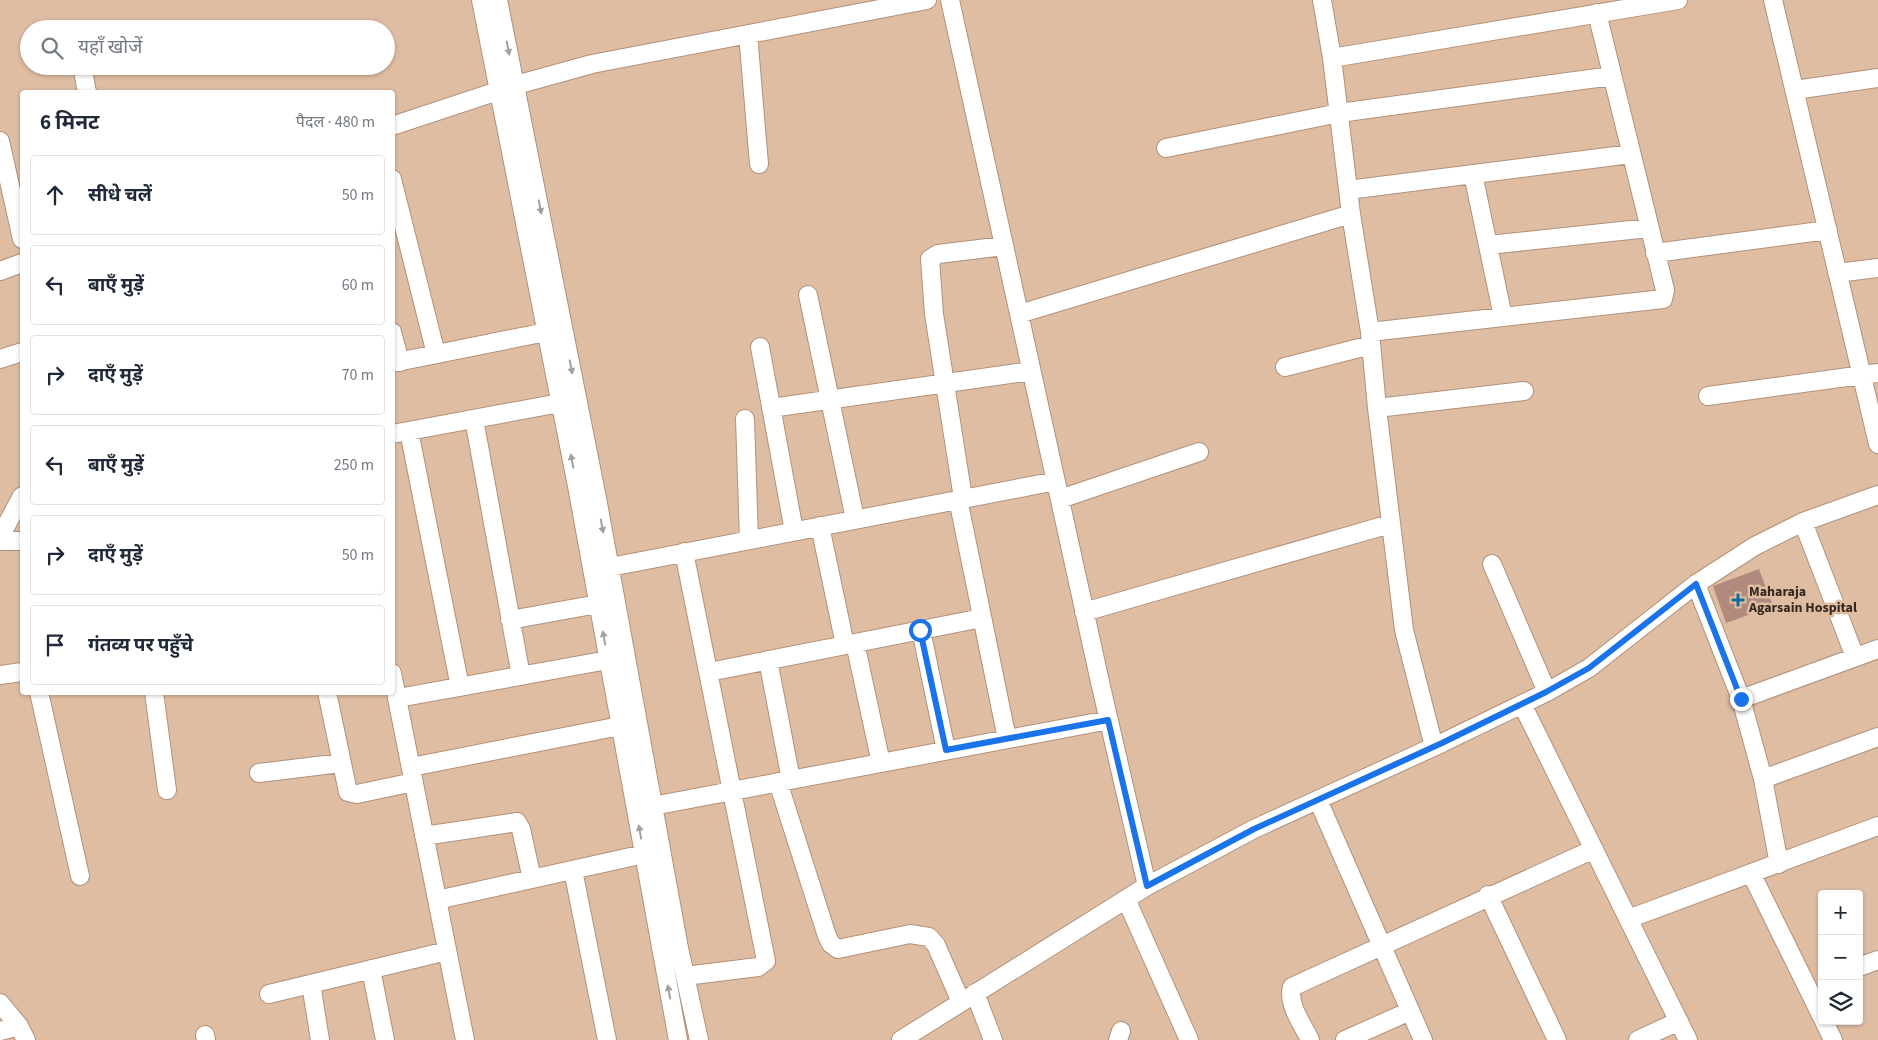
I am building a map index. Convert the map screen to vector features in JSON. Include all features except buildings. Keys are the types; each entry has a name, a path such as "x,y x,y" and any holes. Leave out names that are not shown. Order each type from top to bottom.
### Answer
{"street":[{"path":"481,0 592,570 620,726 644,808 685,976 698,1040"},
{"path":"498,0 564,328 609,567 644,808 644,854 678,1040"},
{"path":"395,125 498,90 592,64 927,0"},
{"path":"950,0 1108,720 1147,886"},
{"path":"1322,0 1332,58 1351,214 1371,339 1390,524 1404,630 1434,746"},
{"path":"1332,58 1678,0"},
{"path":"1773,0 1837,273 1870,374 1878,444"},
{"path":"1285,367 1371,339 1503,317 1663,299 1665,290 1597,14"},
{"path":"748,34 759,164"},
{"path":"84,75 87,90"},
{"path":"1166,148 1338,113 1612,76"},
{"path":"1795,90 1878,78"},
{"path":"0,141 20,230"},
{"path":"1348,190 1631,154"},
{"path":"1473,174 1503,317"},
{"path":"395,191 436,354"},
{"path":"1019,314 1351,214"},
{"path":"1488,246 1649,228"},
{"path":"1655,253 1828,230"},
{"path":"1004,246 938,254 930,259 933,304 961,499 1006,739"},
{"path":"0,271 20,264"},
{"path":"1837,273 1878,268"},
{"path":"808,295 855,519"},
{"path":"396,362 564,328"},
{"path":"760,347 794,531"},
{"path":"0,359 20,353"},
{"path":"771,408 1031,371"},
{"path":"1708,396 1870,374"},
{"path":"1377,408 1524,391"},
{"path":"460,687 401,432 560,403"},
{"path":"474,419 521,676"},
{"path":"745,419 749,540"},
{"path":"1060,499 1199,452"},
{"path":"592,570 1056,480"},
{"path":"901,1040 1147,886 1254,829 1522,704 1589,668 1696,584 1754,546 1803,522 1878,496"},
{"path":"0,537 20,500"},
{"path":"1803,522 1855,657"},
{"path":"1084,612 1390,524"},
{"path":"820,526 881,763"},
{"path":"0,541 20,541"},
{"path":"684,552 766,961 758,967 685,976"},
{"path":"1492,564 1546,692"},
{"path":"1696,584 1741,699 1763,779 1779,864"},
{"path":"510,620 598,604"},
{"path":"709,672 982,618"},
{"path":"920,630 946,750"},
{"path":"1741,699 1878,649"},
{"path":"398,698 608,660"},
{"path":"768,660 784,781 827,936 831,944 838,949 910,934 929,937 936,945 993,1040"},
{"path":"0,675 20,672"},
{"path":"395,685 465,1040"},
{"path":"41,695 80,876"},
{"path":"154,695 167,790"},
{"path":"327,695 346,787 352,794 413,775 620,726"},
{"path":"1522,704 1688,1040"},
{"path":"644,808 1108,720"},
{"path":"1763,779 1878,737"},
{"path":"259,773 341,763"},
{"path":"1318,800 1423,1040"},
{"path":"424,836 517,822 521,829 532,879"},
{"path":"1628,919 1878,826"},
{"path":"1310,1040 1292,1002 1290,995 1292,987 1488,895 1594,849"},
{"path":"437,900 644,854"},
{"path":"573,870 607,1040"},
{"path":"1752,873 1814,984 1818,1000"},
{"path":"1488,895 1557,1040"},
{"path":"1126,899 1189,1040"},
{"path":"269,994 447,951"},
{"path":"1863,966 1878,960"},
{"path":"371,969 385,1040"},
{"path":"311,984 320,1040"},
{"path":"0,1003 23,1033"},
{"path":"1345,1040 1410,1011"},
{"path":"1638,1040 1679,1021"},
{"path":"1826,1025 1833,1040"},
{"path":"0,1031 23,1033"}],"place":[{"name":"Maharaja Agarsain Hospital","path":"1738,600"}],"route":[{"path":"920,630 946,750 1108,720 1147,886 1254,829 1442,743 1546,692 1589,668 1696,584 1741,699"}]}
